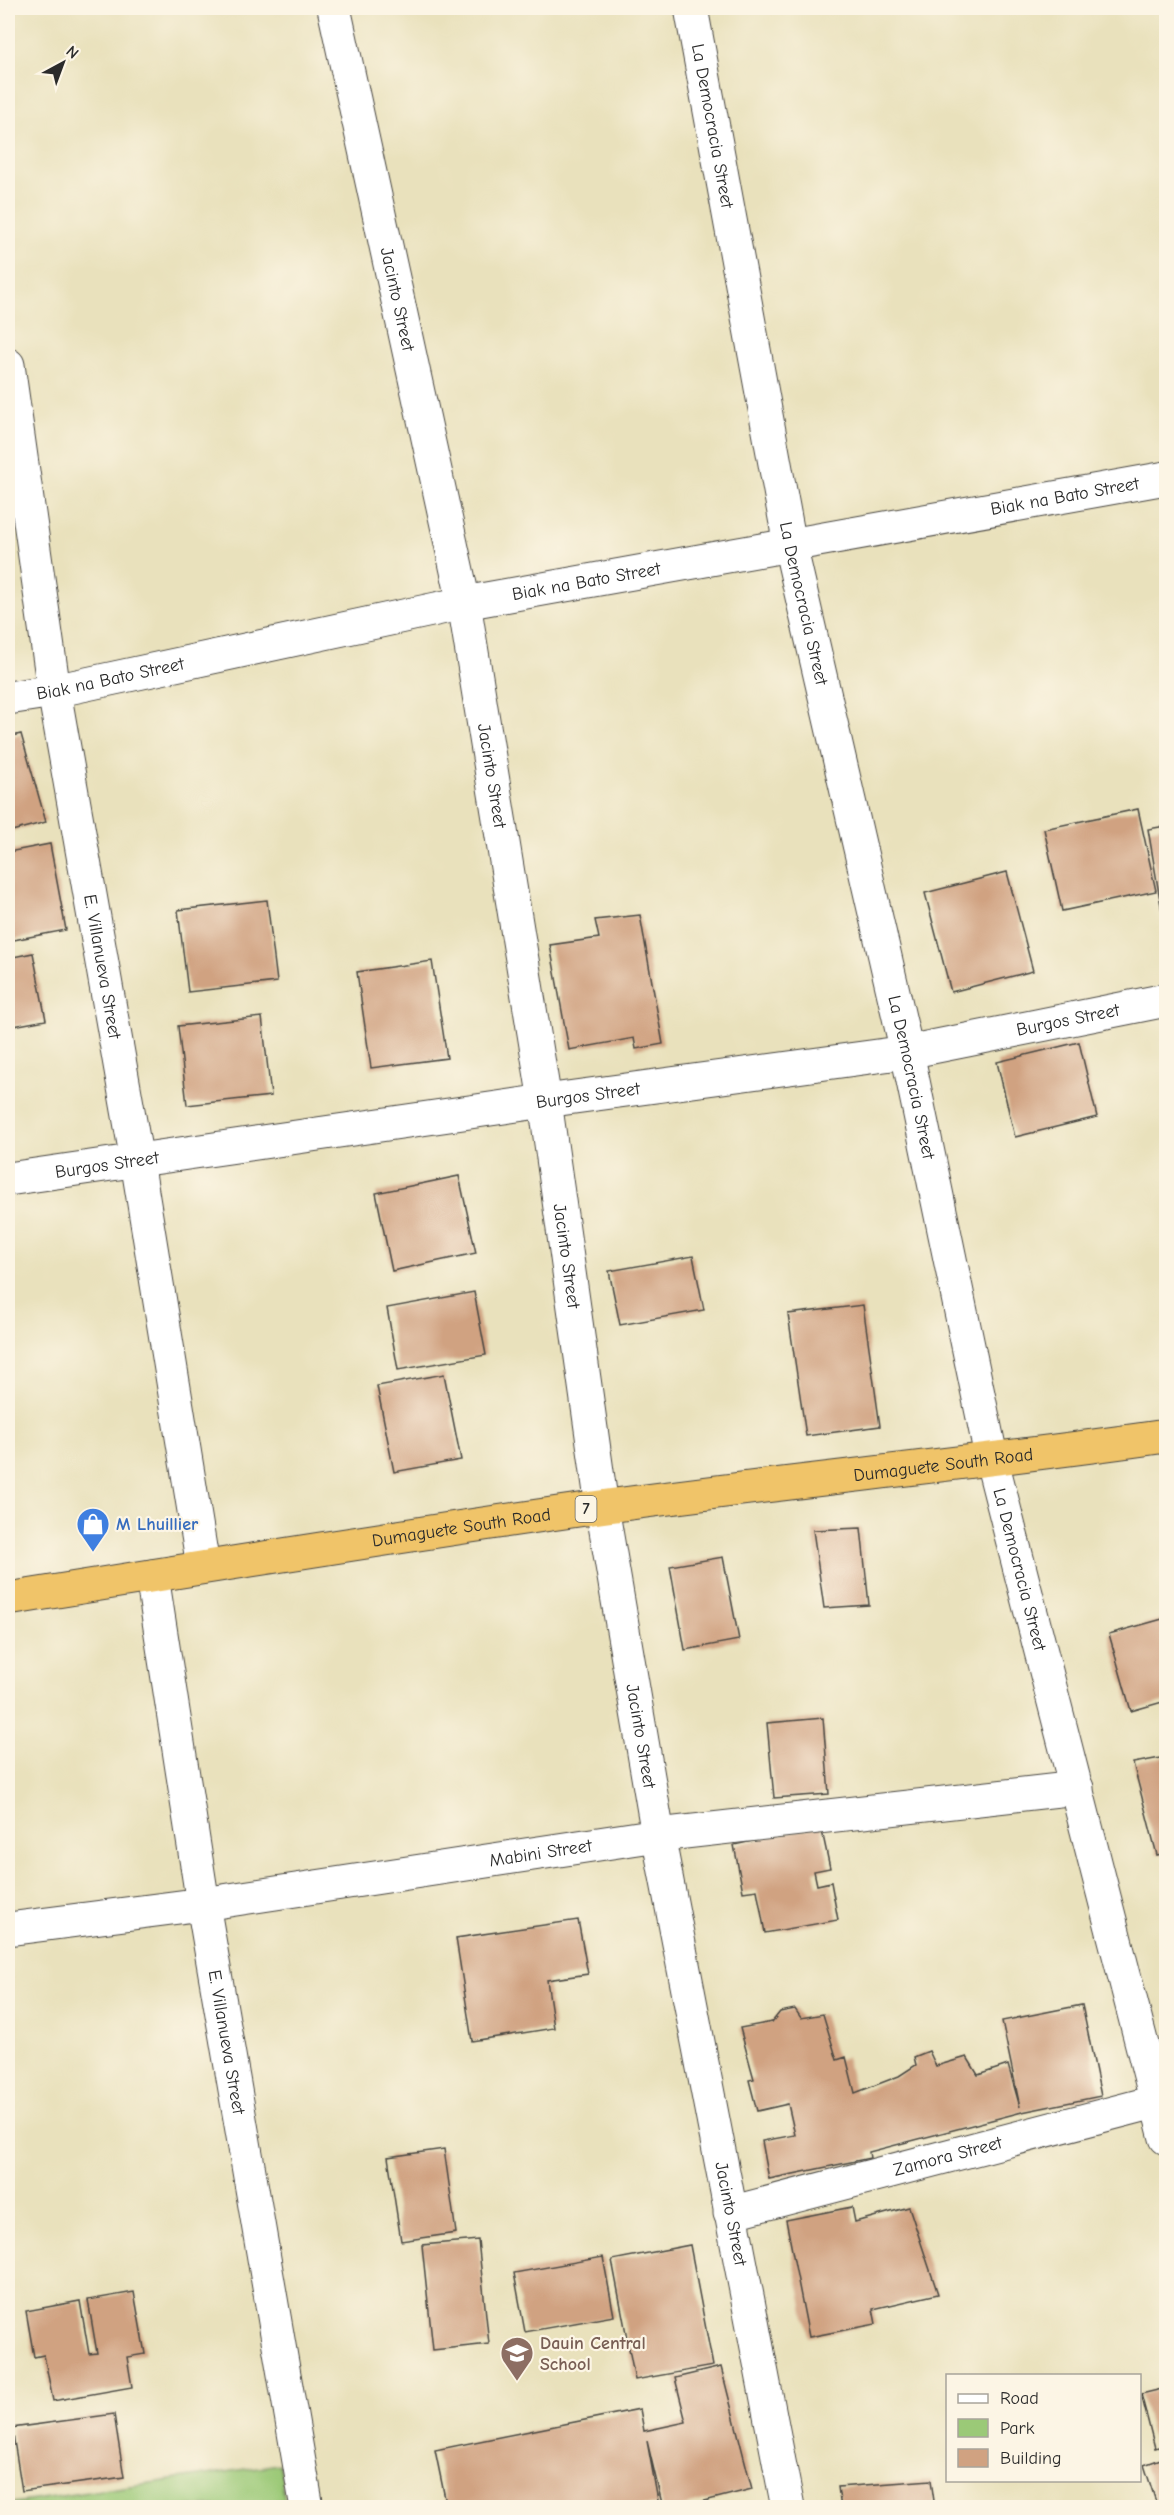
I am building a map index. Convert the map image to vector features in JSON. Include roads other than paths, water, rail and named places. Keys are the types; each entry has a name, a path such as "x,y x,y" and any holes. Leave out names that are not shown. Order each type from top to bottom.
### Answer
{"highway":[{"name":"Dumaguete South Road","path":"8,1599 203,1566 602,1507 993,1461 1167,1436"}],"street":[{"name":"Jacinto Street","path":"334,8 464,603 545,1101 602,1507 658,1835 788,2508"},
{"name":"La Democracia Street","path":"691,8 790,545 907,1052 993,1461 1077,1788 1162,2100 1167,2138"},
{"name":"E. Villanueva Street","path":"8,365 54,691 137,1161 203,1566"},
{"name":"Biak na Bato Street","path":"8,698 54,691 464,603 1167,478"},
{"name":"Burgos Street","path":"8,1179 545,1101 907,1052 1167,1000"},
{"name":"E. Villanueva Street","path":"152,1576 202,1904 307,2508"},
{"name":"Mabini Street","path":"8,1929 202,1904 658,1835 1077,1788"},
{"name":"Zamora Street","path":"730,2213 1162,2100"}],"place":[{"name":"M Lhuillier","path":"93,1553"},
{"name":"Dauin Central School","path":"517,2382"}]}
